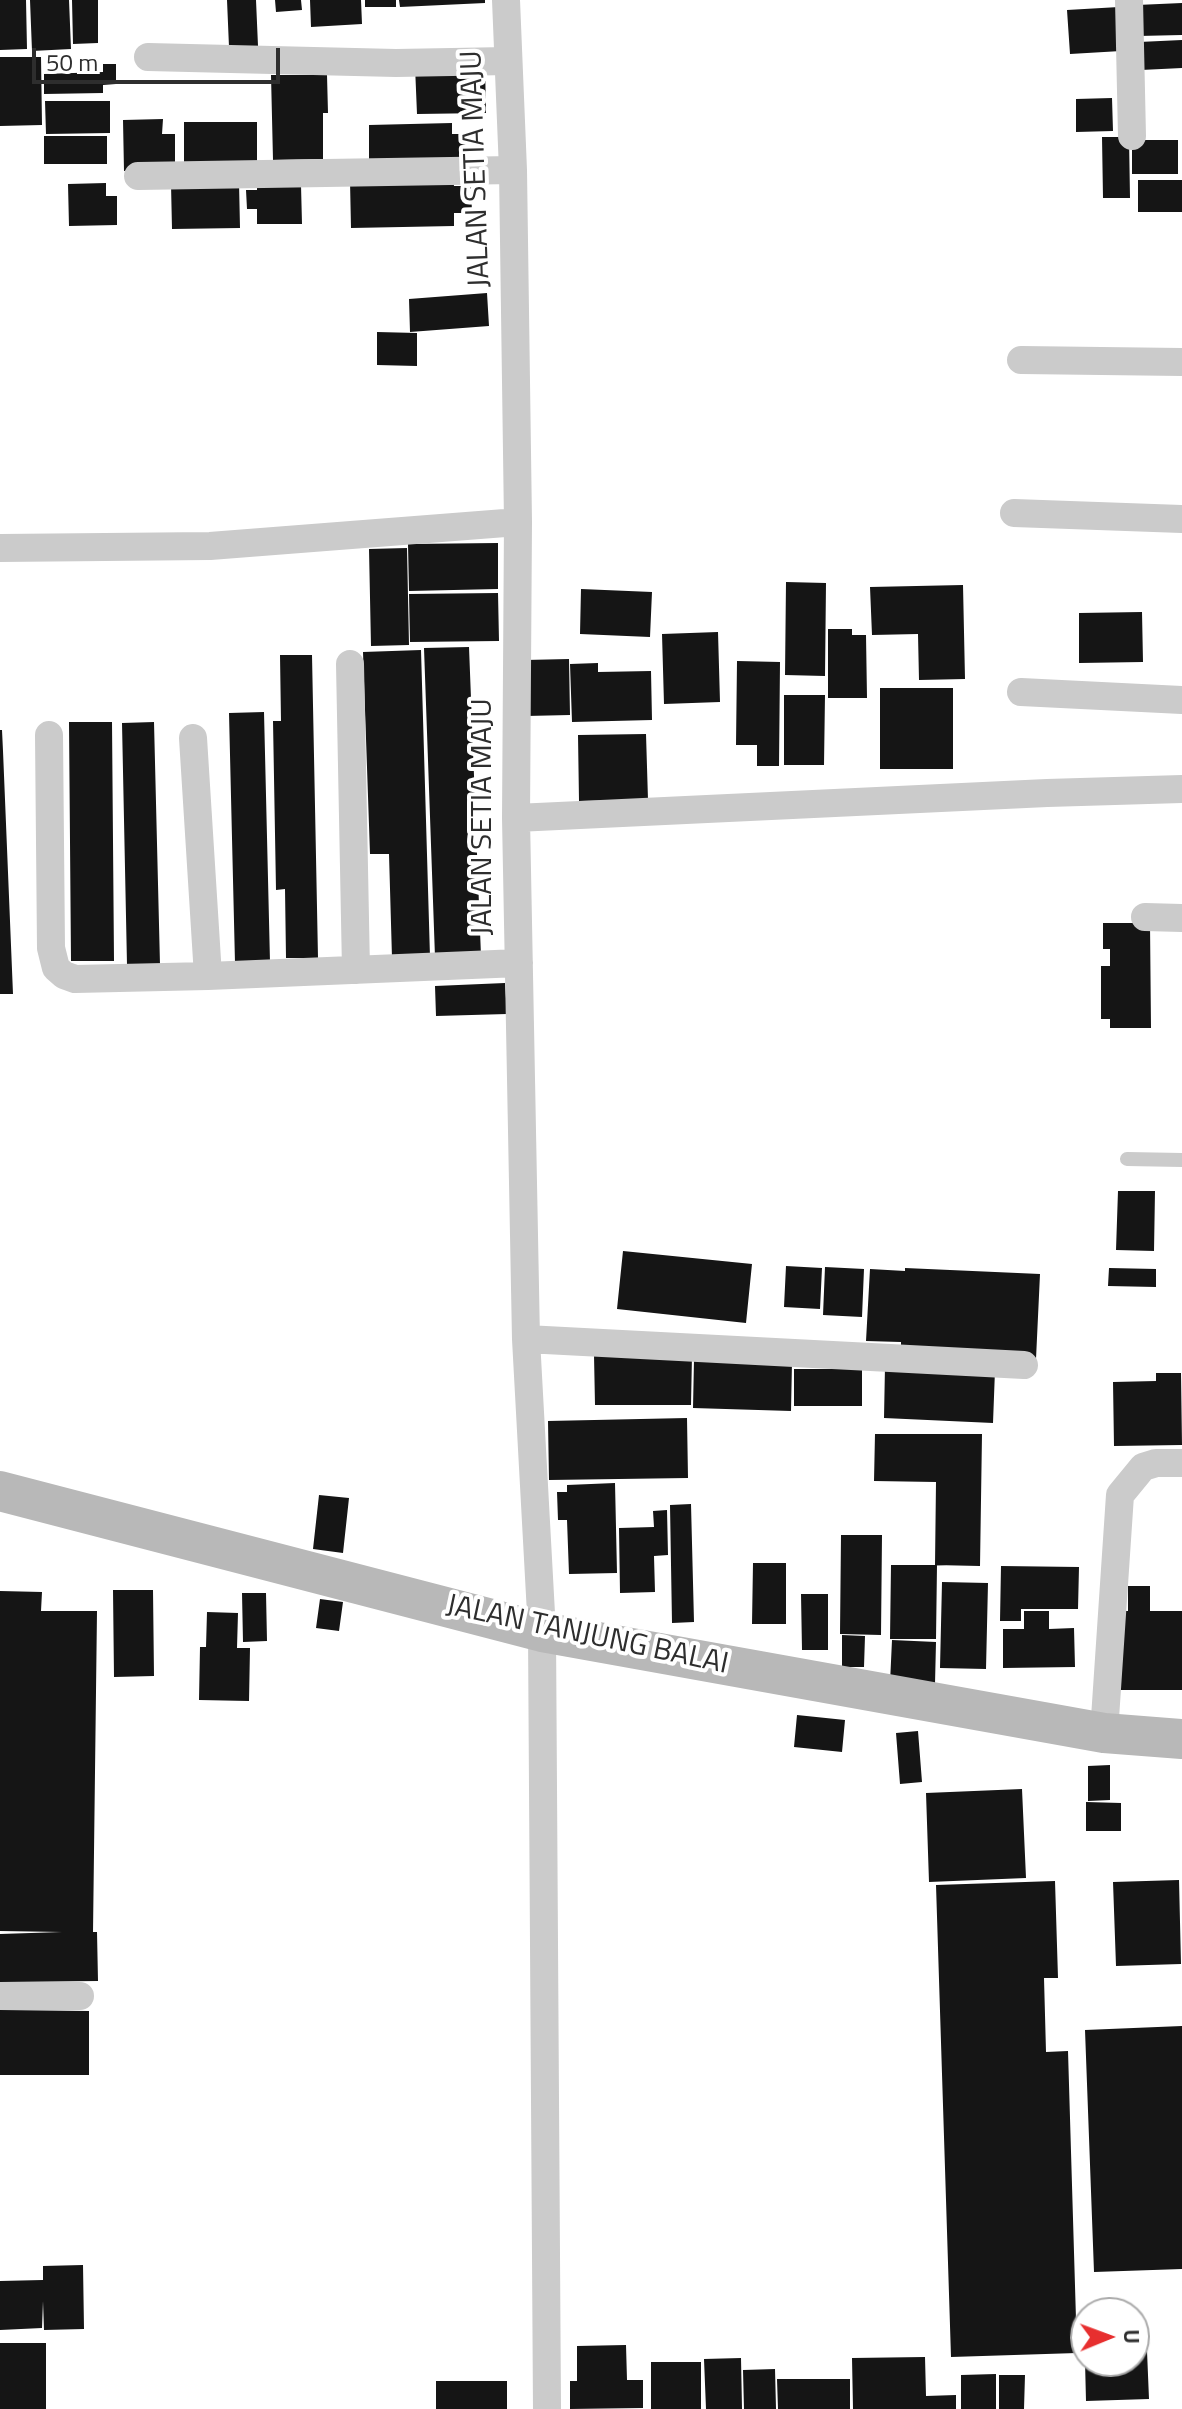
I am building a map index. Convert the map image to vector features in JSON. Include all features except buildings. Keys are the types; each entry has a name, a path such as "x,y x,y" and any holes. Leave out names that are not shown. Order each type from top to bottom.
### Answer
{"street":[{"name":"JALAN SETIA MAJU","path":"506,0 513,170 518,522 516,818 526,1339 542,1632 547,2409"},
{"path":"1129,0 1132,136"},
{"path":"148,57 396,63 508,61"},
{"path":"138,176 513,170"},
{"path":"1021,360 1182,362"},
{"path":"1014,513 1182,519"},
{"path":"0,548 210,546 518,522"},
{"path":"350,664 356,970"},
{"path":"1021,692 1182,700"},
{"path":"49,735 51,948 56,968 64,975 75,979 208,976 519,963"},
{"path":"193,738 208,976"},
{"path":"516,818 1182,789"},
{"path":"1145,917 1182,918"},
{"path":"526,1339 1024,1365"},
{"path":"1104,1733 1120,1495 1143,1467 1156,1463 1182,1463"},
{"name":"JALAN TANJUNG BALAI","path":"0,1491 542,1632 1104,1733 1182,1739"},
{"path":"0,1996 80,1996"}],"lane":[{"path":"1127,1159 1182,1160"}]}
